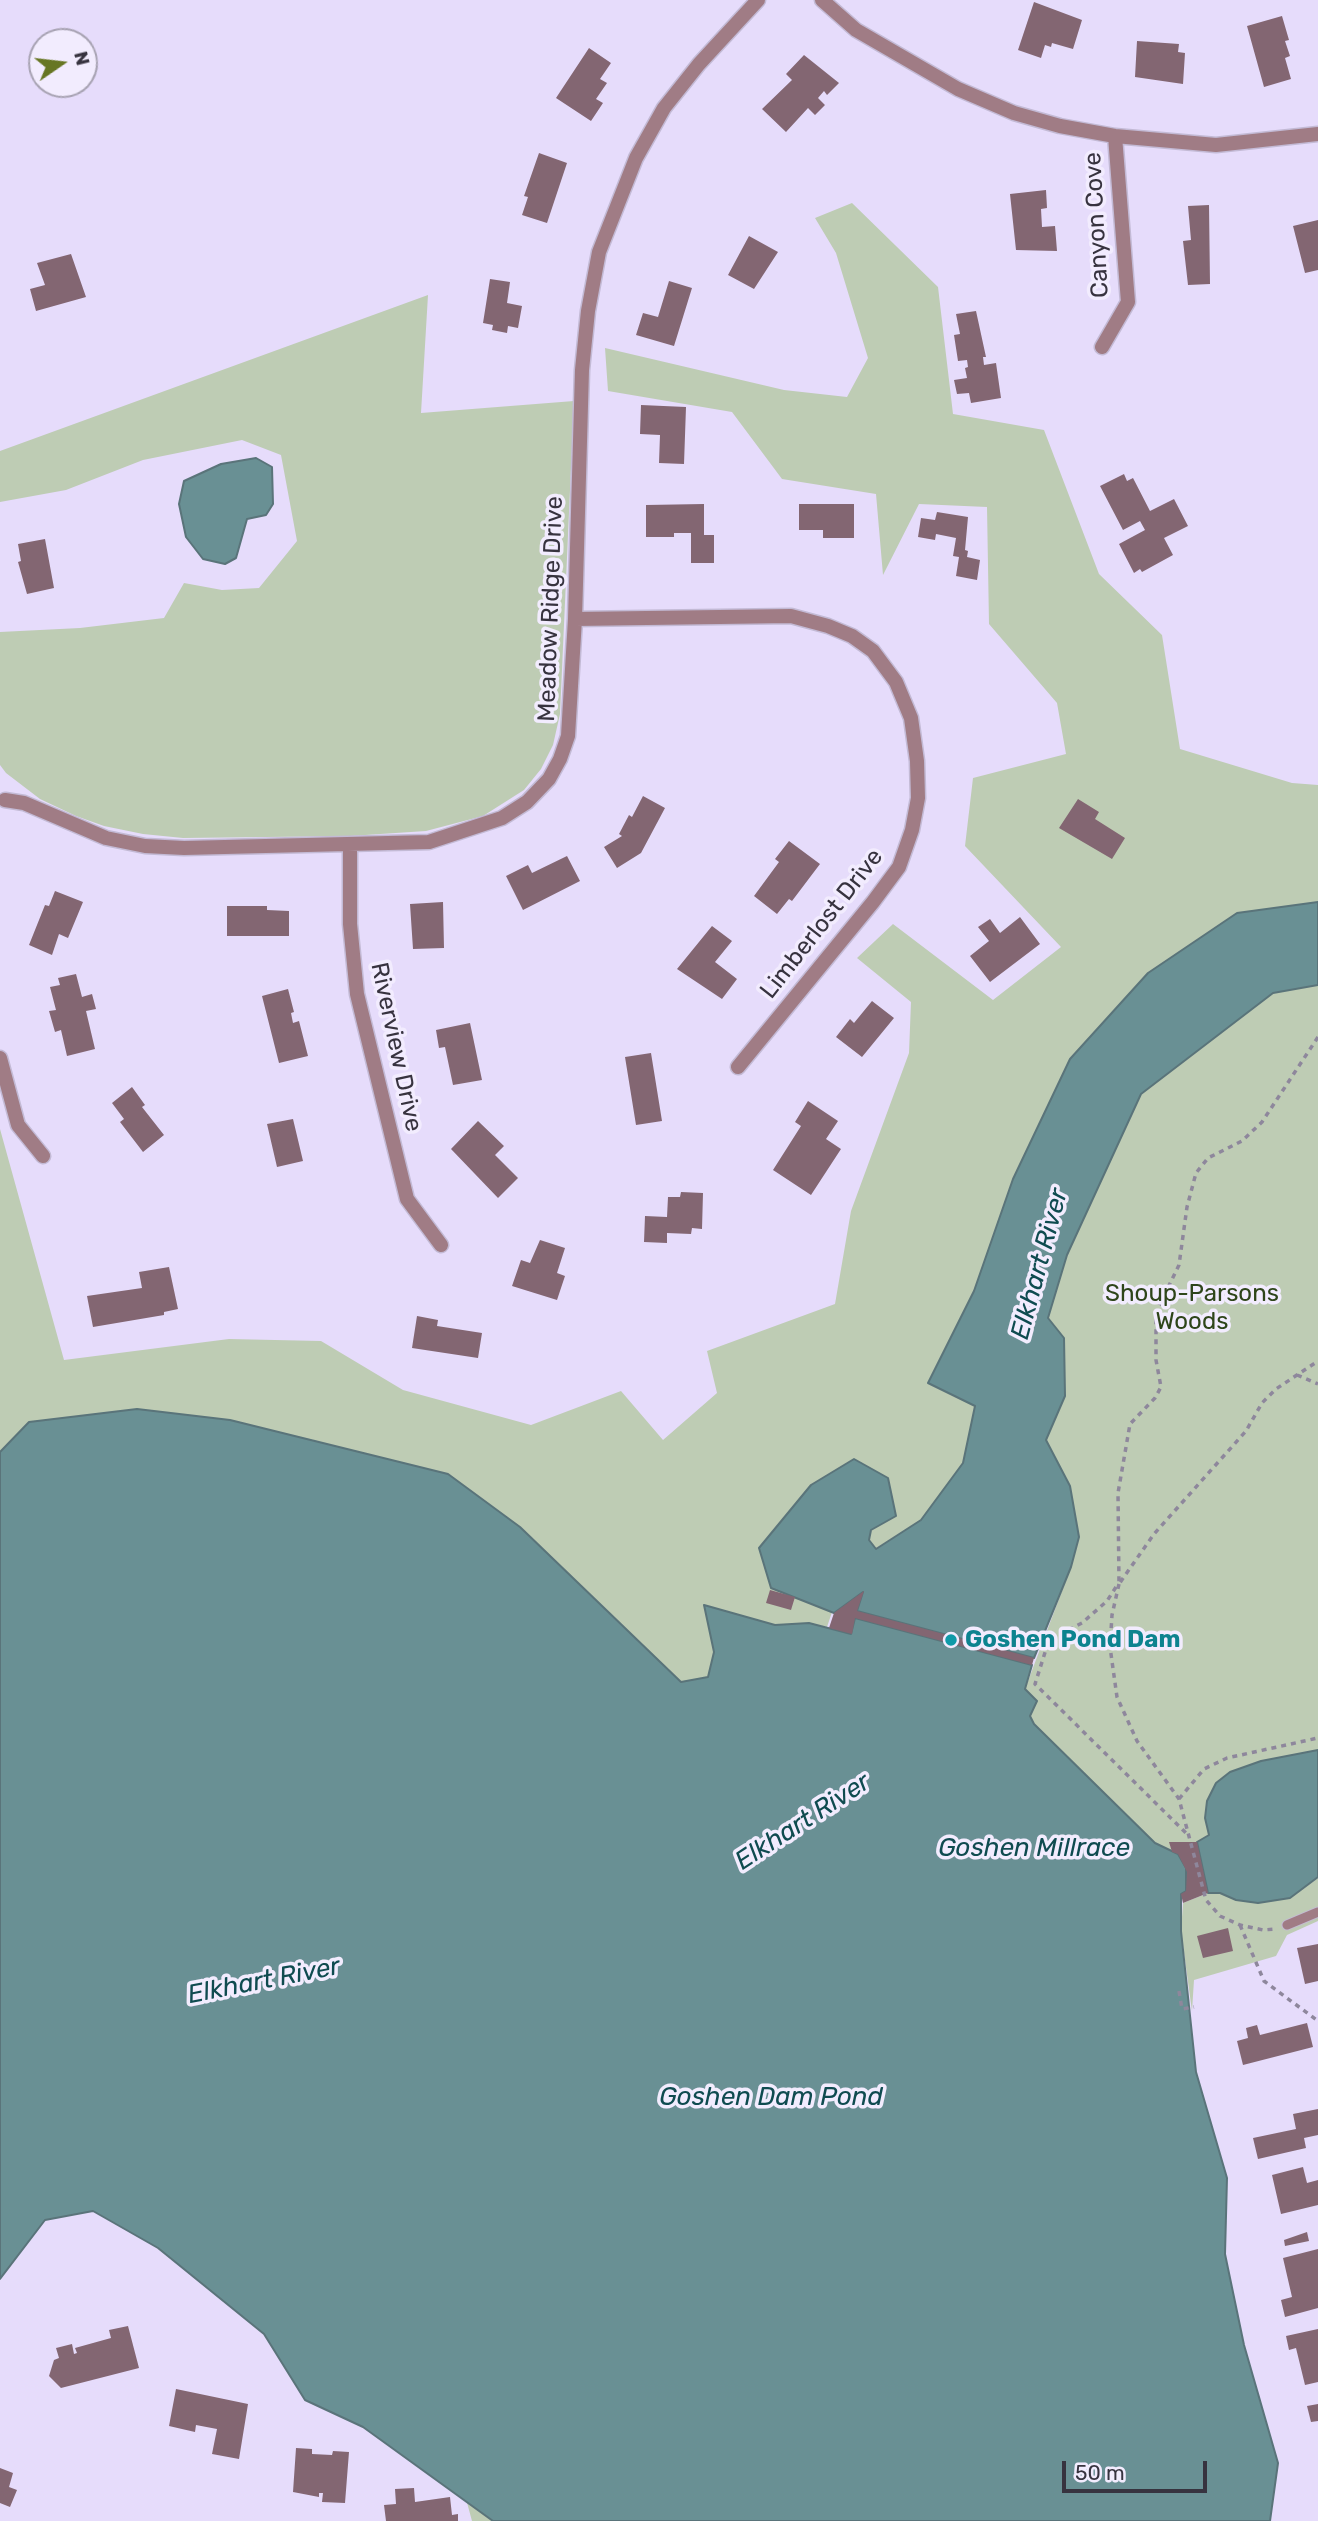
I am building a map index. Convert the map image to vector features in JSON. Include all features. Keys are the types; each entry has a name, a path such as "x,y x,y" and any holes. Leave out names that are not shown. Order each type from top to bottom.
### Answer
{"street":[{"name":"Meadow Ridge Drive","path":"2,797 24,803 106,838 145,846 350,845 429,842 502,818 527,802 549,779 561,760 568,736 575,619 582,370 588,311 599,253 636,158 664,108 699,64 758,0"},
{"path":"822,0 856,30 958,89 1014,113 1115,136 1216,145 1318,134"},
{"name":"Canyon Cove","path":"1102,347 1128,302 1115,136"},
{"name":"Limberlost Drive","path":"575,619 791,616 828,626 852,636 873,651 896,682 911,718 918,761 918,798 912,830 899,867 737,1067"},
{"name":"Riverview Drive","path":"350,845 350,923 357,994 407,1199 441,1245"},
{"path":"0,1058 18,1125 43,1156"}],"lane":[{"path":"1287,1925 1318,1912"}],"path":[{"path":"1188,1834 1179,1799 1137,1741 1117,1697 1110,1647 1112,1615 1119,1584 1118,1493 1130,1423 1155,1398 1161,1387 1156,1360 1156,1312 1179,1265 1187,1207 1196,1173 1208,1158 1242,1141 1262,1122 1318,1037"},
{"path":"1287,1925 1263,1930 1240,1925 1220,1916 1206,1900 1192,1840 1188,1834 1035,1684 1049,1640 1082,1623 1107,1601 1154,1534 1246,1431 1262,1403 1318,1362"},
{"path":"1297,1375 1318,1384"},
{"path":"1179,1799 1204,1769 1227,1758 1318,1738"},
{"path":"1240,1925 1264,1981 1318,2021"},
{"path":"1178,1991 1182,2009 1194,2007"}],"green space":[{"path":"852,203 938,287 953,414 1044,430 1099,574 1162,635 1180,749 1292,783 1318,785 1318,902 1237,913 1148,973 1013,1179 974,1291 928,1382 975,1405 963,1463 921,1520 875,1549 869,1540 871,1530 764,1543 759,1549 771,1588 832,1612 827,1627 809,1623 775,1625 705,1605 714,1652 708,1677 681,1682 520,1527 448,1474 230,1420 137,1409 29,1422 0,1452 0,1129 64,1360 229,1339 321,1341 403,1390 531,1425 621,1391 663,1440 717,1393 707,1351 835,1304 851,1211 909,1053 911,1002 857,958 893,924 993,1000 1061,947 965,846 973,778 1066,754 1057,703 989,624 987,507 919,504 883,575 876,494 782,479 732,412 608,391 605,348 784,390 847,397 868,358 836,253 815,218"},
{"path":"428,295 421,413 574,401 560,714 553,745 541,769 524,790 483,816 426,831 350,836 183,838 104,826 76,816 40,799 6,773 0,765 0,632 80,628 164,618 184,583 222,590 259,588 297,541 281,455 242,440 143,460 66,490 0,502 0,451"},
{"name":"Shoup-Parsons Woods","path":"1318,985 1318,1750 1261,1761 1205,1818 1209,1835 1202,1842 1170,1843 1172,1852 1155,1843 1034,1724 1030,1716 1025,1689 1071,1567 1079,1537 1070,1486 1046,1440 1065,1396 1048,1318 1067,1255 1141,1094 1273,993"},
{"path":"1318,1878 1318,1921 1287,1935 1276,1956 1194,1980 1192,2011 1181,1931 1183,1903 1208,1893 1220,1893 1236,1900 1258,1903 1290,1898"},
{"path":"466,2499 493,2521 472,2521"}],"water":[{"path":"256,458 272,467 273,504 266,515 247,519 236,558 225,564 203,559 186,537 179,504 184,481 221,464"},
{"name":"Elkhart River","path":"1318,902 1318,985 1273,993 1141,1094 1067,1255 1048,1318 1064,1338 1065,1396 1046,1440 1070,1486 1079,1537 1071,1567 1034,1658 857,1611 863,1592 834,1613 771,1588 759,1548 811,1485 854,1459 888,1478 896,1516 871,1530 869,1540 876,1549 921,1520 963,1463 975,1406 928,1383 974,1291 1013,1179 1070,1059 1148,973 1237,913"},
{"name":"Goshen Dam Pond","path":"137,1409 230,1420 448,1474 520,1527 681,1682 708,1677 714,1652 704,1605 775,1625 809,1623 851,1634 855,1618 1032,1665 1025,1689 1037,1701 1030,1716 1034,1724 1155,1843 1178,1854 1186,1868 1186,1891 1181,1894 1181,1931 1196,2072 1227,2178 1225,2254 1244,2345 1278,2463 1270,2521 493,2521 363,2427 305,2400 264,2334 158,2248 93,2211 45,2220 0,2279 0,1452 29,1422"},
{"path":"1318,1750 1318,1877 1290,1898 1258,1903 1236,1900 1220,1893 1208,1893 1197,1842 1209,1835 1205,1818 1207,1801 1216,1783 1230,1772 1261,1761"}],"building":[{"path":"1034,2 1082,20 1073,49 1052,43 1051,47 1045,45 1041,58 1018,50"},
{"path":"1282,16 1289,40 1285,41 1290,56 1285,58 1291,79 1264,87 1247,26"},
{"path":"1137,41 1179,44 1178,52 1185,53 1183,84 1135,77"},
{"path":"589,48 611,63 600,79 607,83 596,99 603,103 591,121 556,98"},
{"path":"804,55 839,83 827,95 824,91 818,98 825,105 815,115 808,108 786,132 762,109 792,80 786,74"},
{"path":"539,153 567,163 547,223 522,215 528,197 524,196"},
{"path":"1046,190 1047,208 1041,209 1042,227 1055,226 1057,251 1016,250 1010,194"},
{"path":"1209,205 1210,284 1188,285 1183,241 1191,240 1188,206"},
{"path":"1318,220 1318,270 1305,273 1293,226"},
{"path":"749,236 778,252 754,289 728,275"},
{"path":"71,254 86,297 36,311 30,289 45,285 37,263"},
{"path":"490,279 510,282 507,303 522,306 518,328 508,326 507,333 492,330 493,325 483,323"},
{"path":"669,281 692,288 674,346 636,335 643,313 658,317"},
{"path":"976,311 986,357 983,357 984,365 996,363 1001,398 971,403 969,393 957,394 954,380 967,378 965,368 968,367 967,360 958,361 954,335 960,334 956,314"},
{"path":"641,405 686,407 684,464 659,463 660,435 640,434"},
{"path":"1124,474 1127,481 1133,478 1150,511 1174,499 1188,526 1164,538 1173,555 1142,572 1140,569 1134,573 1119,544 1145,530 1140,521 1123,530 1100,486"},
{"path":"704,504 704,535 714,535 714,563 691,563 691,533 674,533 674,537 646,537 646,505"},
{"path":"799,504 854,504 854,538 823,538 823,530 799,530"},
{"path":"937,512 968,517 965,550 968,551 967,557 980,560 977,580 956,576 959,557 953,556 956,538 936,534 935,540 918,537 921,518 935,520"},
{"path":"45,539 54,588 27,594 18,562 21,561 18,544"},
{"path":"643,796 665,808 641,853 617,868 604,847 622,836 619,834"},
{"path":"1078,799 1099,812 1095,819 1125,838 1112,859 1059,828"},
{"path":"789,841 820,864 792,901 789,899 777,914 754,896 779,862 775,859"},
{"path":"567,856 580,881 523,910 506,876 528,865 532,873"},
{"path":"55,891 83,902 68,938 59,934 52,955 29,945 45,905 49,906"},
{"path":"443,902 444,948 413,949 410,904"},
{"path":"227,906 267,906 267,910 289,911 289,936 227,936"},
{"path":"1020,917 1040,944 990,982 970,956 989,941 978,927 990,919 1000,933"},
{"path":"712,926 732,941 715,962 737,979 722,999 677,969"},
{"path":"76,974 82,997 92,994 96,1009 86,1011 95,1049 67,1056 61,1030 55,1032 49,1011 56,1010 50,987 60,985 58,978"},
{"path":"288,989 294,1012 291,1013 293,1023 299,1021 308,1056 279,1063 262,996"},
{"path":"872,1001 894,1018 862,1057 836,1037 850,1019 854,1023"},
{"path":"470,1023 482,1080 453,1085 445,1047 439,1048 436,1030"},
{"path":"651,1053 662,1121 636,1125 625,1057"},
{"path":"132,1087 145,1105 142,1107 164,1135 143,1152 120,1122 124,1119 112,1103"},
{"path":"808,1101 838,1121 826,1139 841,1149 811,1195 773,1170 801,1126 795,1122"},
{"path":"293,1119 303,1161 277,1167 267,1124"},
{"path":"478,1121 504,1146 495,1155 518,1178 498,1198 451,1149"},
{"path":"681,1192 703,1193 702,1229 692,1228 691,1234 667,1233 667,1243 644,1242 645,1216 667,1217 668,1197 680,1197"},
{"path":"540,1240 565,1248 557,1273 565,1276 557,1300 512,1286 521,1260 530,1263"},
{"path":"169,1267 178,1309 164,1312 164,1315 93,1327 87,1296 142,1288 139,1272"},
{"path":"417,1316 438,1320 437,1326 482,1333 478,1358 412,1348"},
{"path":"770,1590 795,1597 791,1610 766,1603"},
{"name":"Goshen Pond Dam","path":"864,1591 857,1611 1034,1658 1032,1665 855,1618 852,1634 829,1628 834,1613"},
{"path":"1169,1842 1197,1842 1208,1893 1183,1903 1181,1894 1186,1891 1187,1872 1178,1854 1172,1852"},
{"path":"1228,1928 1233,1951 1203,1958 1197,1936"},
{"path":"1318,1944 1318,1981 1305,1984 1297,1948"},
{"path":"1307,2023 1313,2047 1243,2065 1237,2041 1248,2038 1246,2028 1257,2025 1260,2035"},
{"path":"1318,2109 1318,2135 1304,2138 1306,2148 1258,2159 1253,2138 1296,2129 1293,2114"},
{"path":"1303,2167 1307,2183 1318,2180 1318,2205 1281,2214 1272,2175"},
{"path":"1307,2232 1309,2241 1285,2246 1284,2240"},
{"path":"1318,2249 1318,2308 1285,2317 1281,2300 1292,2297 1283,2258"},
{"path":"128,2326 139,2368 61,2388 49,2376 54,2360 59,2358 56,2348 72,2344 74,2354 77,2353 75,2348 111,2338 109,2330"},
{"path":"1318,2329 1318,2382 1305,2385 1296,2348 1289,2350 1286,2336"},
{"path":"176,2389 248,2404 239,2459 212,2454 217,2429 196,2425 195,2432 169,2426"},
{"path":"1318,2404 1318,2421 1311,2422 1307,2406"},
{"path":"296,2448 312,2449 312,2454 349,2452 345,2503 322,2502 323,2493 319,2493 319,2497 293,2492"},
{"path":"0,2468 13,2473 9,2487 17,2490 10,2507 0,2503"},
{"path":"414,2488 415,2502 450,2497 452,2515 458,2514 458,2521 386,2521 384,2505 396,2504 395,2489"}],"place":[{"name":"Goshen Pond Dam","path":"951,1640"}],"water label":[{"name":"Goshen Millrace","path":"1034,1848"}]}
